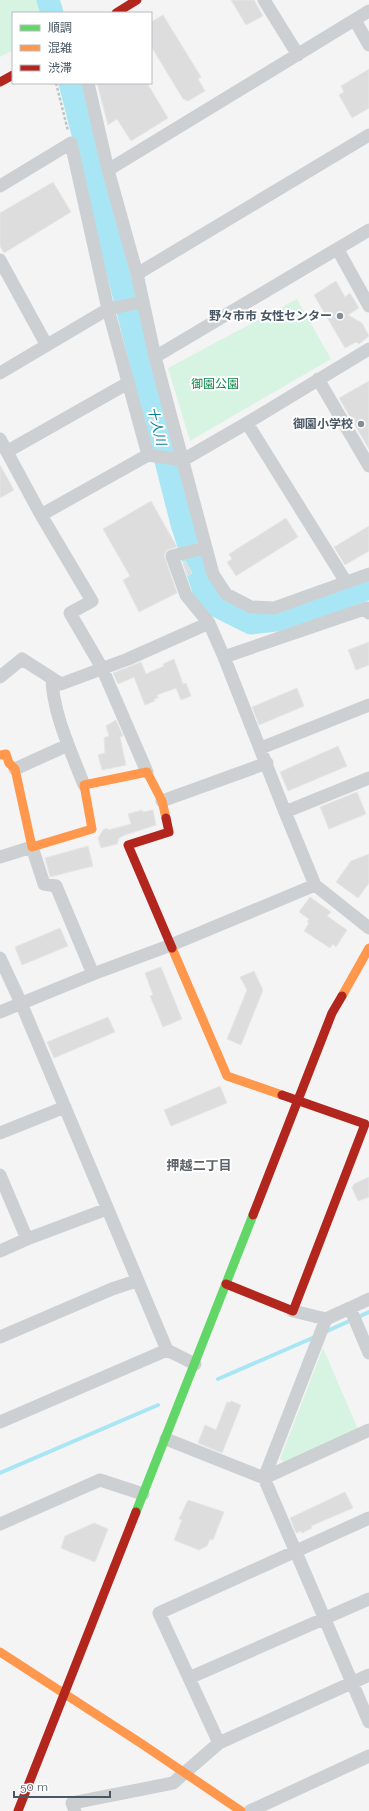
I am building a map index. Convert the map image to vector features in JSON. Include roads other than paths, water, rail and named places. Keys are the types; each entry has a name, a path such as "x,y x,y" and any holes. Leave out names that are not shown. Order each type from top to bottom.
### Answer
{"street":[{"path":"118,12 137,0"},
{"path":"264,0 298,55"},
{"path":"108,170 369,11"},
{"path":"355,20 369,45"},
{"path":"0,82 12,76"},
{"path":"88,84 108,170 136,274 139,303 155,357 202,548 213,574 226,594 251,607 274,608 369,574"},
{"path":"136,274 369,135"},
{"path":"0,186 71,143 114,308 128,383 151,455"},
{"path":"155,357 338,250 369,230"},
{"path":"338,250 369,306"},
{"path":"0,260 46,344"},
{"path":"0,373 46,344 114,308 139,303"},
{"path":"41,515 151,455 179,459 247,423 369,349"},
{"path":"318,379 369,466"},
{"path":"8,451 128,383"},
{"path":"247,423 346,582"},
{"path":"0,438 41,515 92,600 70,613 102,668 147,772 162,801 169,832 128,845 227,1076 298,1102 368,1123 293,1311"},
{"path":"202,548 172,556 186,594 209,624 224,657 315,885 369,928"},
{"path":"224,657 367,608 369,613"},
{"path":"0,677 22,659 61,684 209,624"},
{"path":"0,857 92,829 84,785 68,745 52,690 52,678"},
{"path":"261,748 369,705"},
{"path":"15,769 68,745"},
{"path":"0,755 6,754 9,764 15,769 32,847 44,884 56,886 93,974"},
{"path":"162,801 267,763"},
{"path":"84,785 147,772"},
{"path":"285,812 369,778"},
{"path":"0,1012 93,974 171,945 315,885"},
{"path":"18,1811 166,1439 332,1013 369,948"},
{"path":"0,958 21,1003 166,1350 195,1364"},
{"path":"0,1133 65,1107"},
{"path":"0,1175 27,1240"},
{"path":"0,1250 107,1209"},
{"path":"0,1337 112,1289 136,1281"},
{"path":"226,1284 325,1322 352,1315 369,1299"},
{"path":"352,1315 369,1352"},
{"path":"325,1322 264,1478 369,1722"},
{"path":"0,1422 166,1350"},
{"path":"166,1439 264,1478 369,1430"},
{"path":"0,1524 100,1480 143,1494"},
{"path":"218,1743 159,1613 369,1518"},
{"path":"189,1678 369,1599"},
{"path":"0,1652 241,1811"},
{"path":"75,1811 72,1803 173,1784 218,1743 369,1675"},
{"path":"250,1811 369,1756"}],"waterway":[{"name":"十人川","path":"48,0 52,12"},
{"name":"十人川","path":"70,84 182,524 204,591 215,605 251,623 284,619 369,588"},
{"path":"325,1332 369,1312"},
{"path":"218,1379 317,1336"},
{"path":"0,1473 158,1405"}],"place":[{"name":"野々市市 女性センター","path":"340,316"},
{"name":"御園小学校","path":"361,424"}],"district":[{"name":"押越二丁目","path":"199,1165"}],"park label":[{"name":"御園公園","path":"215,384"}]}
